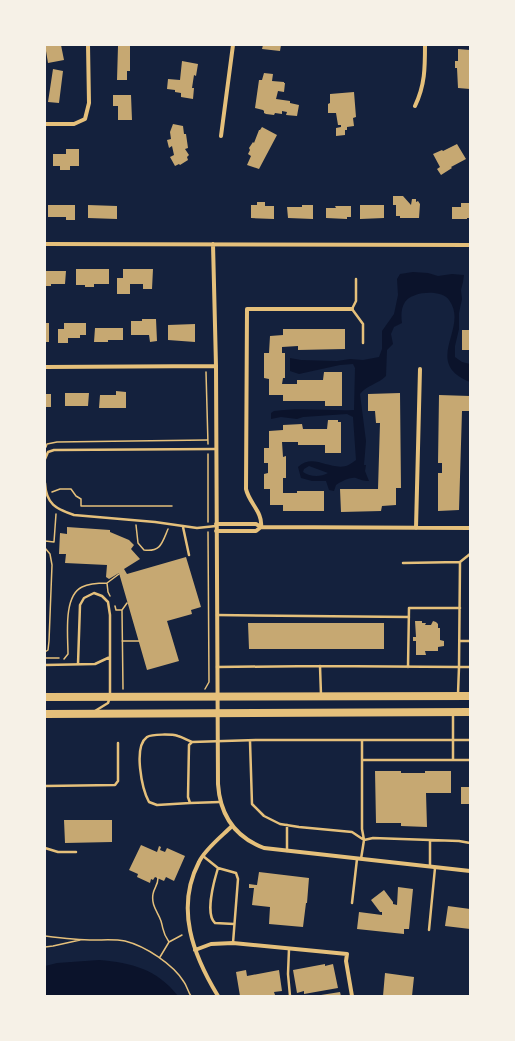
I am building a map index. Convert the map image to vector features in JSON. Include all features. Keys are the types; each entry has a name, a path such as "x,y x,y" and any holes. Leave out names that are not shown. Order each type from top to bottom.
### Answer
{"main road":[{"path":"45,697 217,698 470,696"},
{"path":"45,714 470,712"}],"street":[{"path":"45,124 74,124 85,119 89,103 88,45"},
{"path":"221,136 233,45"},
{"path":"415,106 420,96 424,77 425,45"},
{"path":"45,244 470,245"},
{"path":"212,244 216,366 217,742 218,784 221,806 232,826 245,838 264,848 470,871"},
{"path":"216,527 256,531 261,527 262,522 247,494 246,489 245,422 247,308 352,309"},
{"path":"45,367 216,366"},
{"path":"416,528 420,369"},
{"path":"216,527 256,524 261,527 470,528"},
{"path":"218,996 208,980 189,933 187,906 191,881 199,861 232,826"},
{"path":"195,950 211,944 233,943 347,954 346,961 352,996"}],"lane":[{"path":"356,279 356,301 352,309 363,324 363,343"},
{"path":"45,458 48,452 54,450 216,449"},
{"path":"45,483 48,498 54,506 61,511 74,515 155,522 183,527 216,527"},
{"path":"183,527 189,555"},
{"path":"403,564 460,562 470,554"},
{"path":"458,696 460,562"},
{"path":"78,664 80,606 84,598 94,593 102,596 108,602 110,615 110,697 108,703 91,714"},
{"path":"408,667 409,608 460,608"},
{"path":"217,615 409,617"},
{"path":"460,641 470,641"},
{"path":"45,665 95,664 110,657"},
{"path":"320,666 321,697"},
{"path":"217,667 470,667"},
{"path":"453,712 453,760"},
{"path":"220,802 157,805 149,802 145,794 139,769 143,741 148,736 177,735 192,742 470,740"},
{"path":"352,903 359,859 364,840 362,829 362,740"},
{"path":"250,741 252,804 264,816 280,824 352,832 364,840 372,838 470,843"},
{"path":"190,803 188,797 189,745 192,742"},
{"path":"45,786 115,785 118,781 118,743"},
{"path":"362,760 470,760"},
{"path":"287,825 287,851"},
{"path":"429,930 432,867 430,840"},
{"path":"45,848 58,852 76,852"},
{"path":"204,856 218,868 236,873 238,878 233,943"},
{"path":"218,868 212,888 210,916 215,923 234,924"},
{"path":"289,948 288,974 290,996"}],"path":[{"path":"45,448 47,444 57,442 208,440"},
{"path":"52,492 60,489 71,489 76,496 81,499 82,506 172,506"},
{"path":"45,541 54,542 56,512"},
{"path":"136,524 138,543 144,550 153,551 161,546 168,529"},
{"path":"45,548 50,554 52,565 49,642 48,650 45,652"},
{"path":"45,658 65,658 68,654 69,606 74,594 82,587 94,583 107,583 119,574"},
{"path":"107,583 108,592 111,597"},
{"path":"114,601 116,610 122,610"},
{"path":"123,690 122,610 128,603"},
{"path":"122,641 139,640"},
{"path":"158,878 158,884 153,894 154,909 161,920 163,934 169,942"},
{"path":"159,957 169,942 182,935"},
{"path":"45,936 81,940 124,941 136,945 159,957 170,966 185,982 191,996"},
{"path":"45,947 81,940"}],"water":[{"path":"413,272 428,273 438,276 452,274 464,275 461,290 462,299 459,313 459,329 455,346 455,357 462,362 470,364 470,382 456,374 449,365 447,355 454,322 454,311 449,300 445,296 434,293 420,294 409,298 403,307 401,315 402,323 394,327 391,334 393,344 387,350 386,376 360,394 366,441 364,465 366,465 365,471 369,481 351,478 336,485 334,491 329,490 326,481 312,481 301,478 298,467 304,463 315,462 339,467 346,466 356,460 353,417 347,414 303,417 297,419 281,417 271,419 271,413 274,411 294,409 354,410 355,368 353,364 340,365 299,374 290,371 290,358 301,360 337,361 350,359 363,360 379,357 382,349 382,331 394,314 398,295 397,279 400,274","holes":["309,466 328,473 316,476 303,472 304,469"]},
{"path":"99,960 122,963 143,969 161,979 178,996 45,996 45,966 57,963"}],"building":[{"path":"45,45 61,45 64,60 48,63"},
{"path":"130,45 130,71 127,71 127,80 117,80 118,46"},
{"path":"263,45 281,45 280,51 262,49"},
{"path":"458,49 470,50 470,89 458,88 457,68 455,68 455,61 458,61"},
{"path":"182,61 198,64 196,76 194,75 192,88 194,88 193,99 181,97 181,93 175,92 175,90 167,89 168,79 180,80"},
{"path":"53,69 63,71 59,103 48,102"},
{"path":"264,73 273,74 272,81 285,83 284,92 278,91 276,99 290,101 290,103 299,105 297,116 286,115 287,112 282,111 282,114 266,114 263,110 255,108 259,80 262,80"},
{"path":"354,92 356,117 353,118 354,126 347,127 347,130 345,130 345,135 336,136 336,128 341,127 341,125 338,125 336,113 328,113 330,94"},
{"path":"113,95 131,95 132,120 118,120 118,106 113,106"},
{"path":"173,124 183,126 188,148 185,149 189,155 187,157 188,160 175,166 170,157 174,155 172,146 169,148 167,140 171,139 170,132"},
{"path":"262,127 277,135 259,169 247,165 251,156 248,154 250,150 249,148 253,142 254,143 259,130"},
{"path":"457,144 466,159 451,167 452,168 441,175 437,169 440,167 433,154"},
{"path":"66,149 79,149 79,166 70,166 70,170 60,170 60,166 53,166 53,154 66,154"},
{"path":"393,196 403,196 411,205 412,199 416,199 416,202 418,201 420,204 419,218 400,218 400,216 396,216 396,205 393,205"},
{"path":"257,202 265,202 265,206 274,206 274,219 251,218 251,205 257,205"},
{"path":"461,203 470,203 470,218 452,219 452,207 461,207"},
{"path":"48,205 75,205 75,220 66,220 66,217 48,217"},
{"path":"88,205 117,206 117,219 88,218"},
{"path":"302,205 313,205 313,219 288,218 287,207 302,207"},
{"path":"360,205 384,205 384,218 360,219"},
{"path":"335,206 351,206 351,217 347,217 347,219 326,218 326,208 336,208"},
{"path":"76,269 109,269 109,284 94,284 94,287 76,285"},
{"path":"123,269 153,269 152,289 143,289 143,284 130,284 130,294 117,294 117,278 123,278"},
{"path":"45,271 66,271 65,284 51,284 51,286 45,286"},
{"path":"142,319 156,319 157,341 150,342 149,335 131,335 131,321 142,321"},
{"path":"45,323 49,323 49,342 45,342"},
{"path":"64,323 86,323 86,335 80,335 80,338 68,338 68,343 58,343 58,329 64,329"},
{"path":"195,324 195,342 168,340 168,325"},
{"path":"95,328 123,328 123,340 94,342"},
{"path":"283,329 345,329 345,349 298,350 298,346 282,347 282,353 285,353 285,378 283,378 282,384 297,384 297,380 323,380 324,372 342,372 342,406 325,406 325,401 283,401 283,395 269,395 269,379 264,378 264,353 269,353 270,336 283,335"},
{"path":"462,330 470,330 470,350 462,350"},
{"path":"116,391 126,392 126,408 99,408 100,395 116,395"},
{"path":"65,393 89,393 88,406 65,406"},
{"path":"400,393 401,488 396,488 396,505 382,506 381,511 341,512 340,489 378,489 380,423 376,423 375,411 368,411 368,394"},
{"path":"45,394 51,394 51,407 45,407"},
{"path":"439,395 470,396 470,411 462,411 459,510 438,511 438,473 442,473 442,463 438,463"},
{"path":"328,420 338,420 338,422 341,422 341,453 325,453 325,445 298,445 298,442 282,442 283,457 286,456 286,478 283,478 283,493 297,493 297,491 324,491 324,511 283,511 283,505 270,505 270,489 264,489 264,474 268,473 268,463 264,463 264,448 269,448 269,431 283,430 283,425 302,424 303,429 327,429"},
{"path":"67,527 110,530 110,532 129,540 134,545 131,549 140,559 124,569 127,574 186,557 201,607 191,610 192,614 167,621 179,661 147,670 119,573 109,579 106,577 107,565 65,563 66,554 59,554 60,533 67,534"},
{"path":"415,621 422,621 422,623 426,623 425,625 431,625 433,621 436,622 438,624 438,628 440,628 440,640 444,641 444,646 438,647 438,651 425,651 426,655 416,655 416,641 413,641 413,637 416,637"},
{"path":"248,623 384,623 384,649 249,649"},
{"path":"375,771 425,773 425,771 451,771 451,793 426,793 427,827 401,826 401,823 376,823"},
{"path":"461,787 470,787 470,804 461,804"},
{"path":"64,820 112,820 112,842 65,843"},
{"path":"141,845 157,852 159,846 161,847 160,850 165,852 167,848 185,856 174,881 166,877 164,881 155,877 153,880 151,879 150,883 137,877 138,874 129,870"},
{"path":"259,872 309,878 303,927 269,924 270,907 252,905 254,888 249,888 249,884 257,885"},
{"path":"398,887 413,889 409,929 404,929 404,934 357,929 359,912 382,915 382,912 380,912 371,900 384,890 393,904 397,905"},
{"path":"448,906 470,909 470,929 445,926"},
{"path":"325,964 325,966 333,964 338,988 304,994 304,991 297,993 293,970"},
{"path":"246,970 247,976 279,970 282,991 274,992 275,995 240,996 236,972"},
{"path":"385,973 414,977 412,996 383,996"},
{"path":"340,992 341,996 321,996 321,995"}]}
